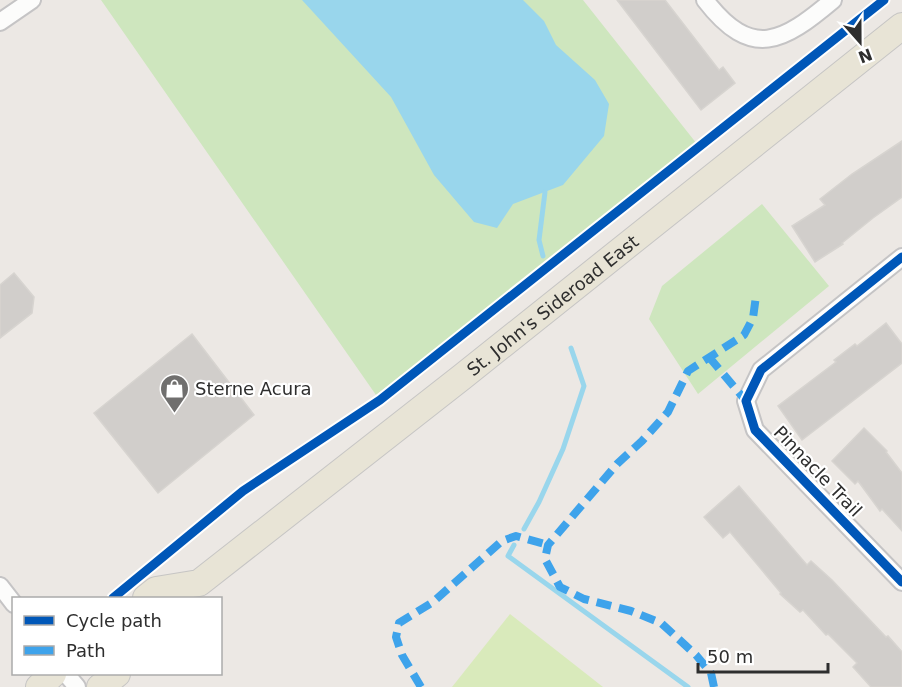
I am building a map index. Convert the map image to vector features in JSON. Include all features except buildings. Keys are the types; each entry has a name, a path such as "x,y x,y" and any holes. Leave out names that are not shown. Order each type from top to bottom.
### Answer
{"main road":[{"name":"St. John's Sideroad East","path":"147,597 156,590 197,591 902,26"},
{"path":"39,687 51,675"},
{"path":"100,687 116,675"}],"street":[{"path":"0,22 32,0"},
{"path":"705,0 716,15 744,35 764,40 781,37 803,25 833,0"},
{"name":"Pinnacle Trail","path":"902,257 761,370 746,401 755,430 902,582"},
{"path":"0,586 12,601"},
{"path":"67,675 77,687"}],"green space":[{"path":"101,0 583,0 697,144 376,395"},
{"path":"762,204 829,286 698,394 649,319 662,286"},
{"path":"510,614 603,687 452,687"}],"water":[{"path":"302,0 523,0 544,21 556,45 595,80 609,104 604,136 563,185 513,204 497,228 474,222 434,175 391,97"}],"waterway":[{"path":"543,256 539,240 545,192"},
{"path":"524,529 563,449 584,386 571,348"},
{"path":"514,545 508,556 688,687"}],"marked path":[{"path":"714,687 711,673 696,655 661,623 631,611 584,599 560,587 545,559 548,545 617,464 668,412 688,371 744,335 753,318 756,296"},
{"path":"709,357 746,401"},
{"path":"421,687 402,655 396,637 399,623 433,602 502,541 516,536 548,545"}],"cycle path":[{"path":"114,597 243,491 380,400 884,0"},
{"path":"902,257 761,370 746,401 755,430 902,582"}],"place":[{"name":"Sterne Acura","path":"174,414"}]}
